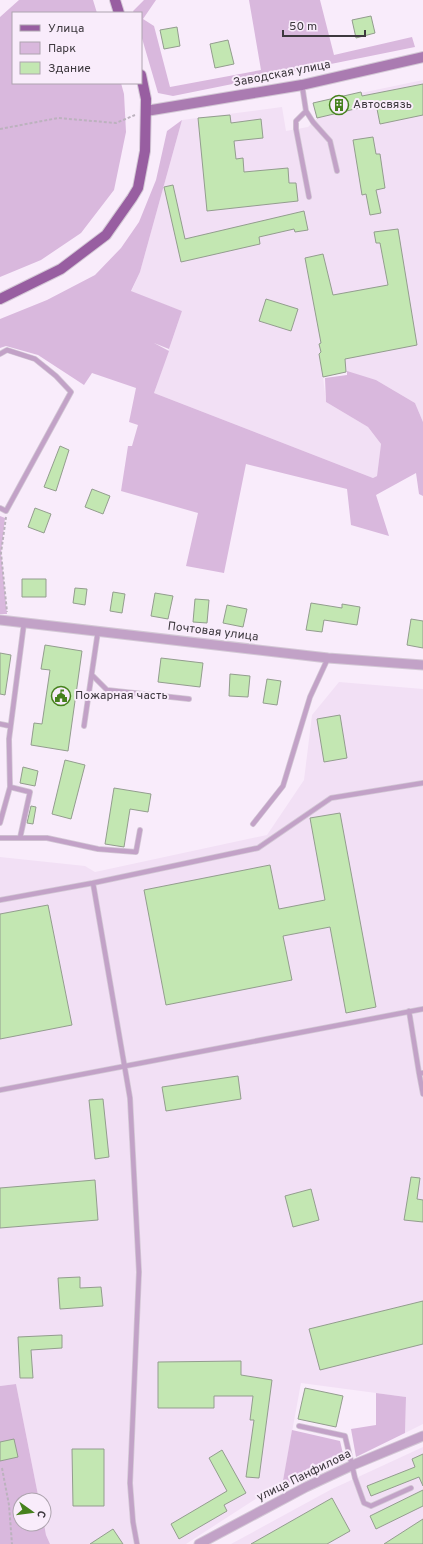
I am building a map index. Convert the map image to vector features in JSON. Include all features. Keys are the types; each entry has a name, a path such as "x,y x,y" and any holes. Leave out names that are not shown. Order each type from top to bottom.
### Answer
{"main road":[{"name":"Заводская улица","path":"146,111 302,85 423,57"},
{"path":"0,299 61,269 106,234 138,188 145,151 146,99 142,80"}],"street":[{"name":"Почтовая улица","path":"4,621 328,658 423,665"},
{"name":"улица Панфилова","path":"199,1544 306,1487 353,1465 423,1436"}],"lane":[{"path":"302,85 306,111 313,122 330,141 338,171"},
{"path":"306,111 296,121 296,129 309,197"},
{"path":"0,354 7,350 35,359 56,376 71,392 6,511 0,508"},
{"path":"0,823 10,787 8,739 24,623"},
{"path":"84,726 98,632"},
{"path":"253,824 283,786 310,697 328,658"},
{"path":"92,675 107,690 189,699"},
{"path":"0,724 10,726"},
{"path":"0,900 93,883 258,848 331,798 423,783"},
{"path":"10,787 30,792 20,838"},
{"path":"0,838 47,838 98,848 136,852 140,830"},
{"path":"93,883 130,1098 139,1272 130,1483 133,1522 137,1544"},
{"path":"0,1090 423,1008"},
{"path":"409,1011 421,1073 423,1094"},
{"path":"299,1426 345,1436 355,1478 364,1503 370,1506 411,1488"}],"path":[{"path":"0,129 58,118 116,123 146,111"},
{"path":"4,621 1,553 6,511"},
{"path":"2,1468 9,1505 12,1544"}],"shaded area":[{"path":"423,80 423,422 415,403 376,380 346,372 323,377 326,402 368,427 381,444 377,476 373,478 154,393 182,311 131,292 140,272 182,120 282,107 286,131 308,127 317,118 313,103"},
{"path":"339,682 423,689 423,1424 405,1433 406,1397 301,1383 282,1486 257,1498 186,1544 50,1544 45,1532 52,1532 52,1492 37,1492 16,1384 0,1386 0,857 85,866 95,872 267,835 304,780 312,715"},
{"path":"423,1447 423,1544 231,1544 332,1489"}],"green space":[{"path":"19,0 93,0 97,12 12,12 12,84 121,84 124,94 126,132 114,190 81,233 41,260 0,277 0,17"},
{"path":"144,0 156,0 143,19 154,26 170,87 261,70 249,0 320,0 334,55 412,37 415,47 173,96 158,93 142,38 142,12 133,11"},
{"path":"182,120 140,272 131,291 182,311 169,349 154,343 169,351 154,393 373,478 377,476 381,444 368,427 326,402 325,378 347,375 347,371 376,380 415,403 423,422 423,496 419,494 416,473 376,495 389,536 351,525 347,489 246,464 224,573 186,566 198,513 121,491 128,446 132,446 138,425 129,422 136,388 92,373 84,385 38,355 6,346 0,348 0,319 47,300 95,275 121,248 139,222 156,180 167,131"},
{"path":"0,516 5,518 1,553 7,614 0,614"},
{"path":"16,1384 37,1492 12,1492 12,1532 45,1532 50,1544 0,1544 0,1386"},
{"path":"376,1393 406,1397 405,1433 356,1457 351,1429 376,1425"},
{"path":"292,1430 340,1441 344,1458 282,1486"}],"building":[{"path":"371,16 375,33 356,38 352,20"},
{"path":"177,27 180,46 164,49 160,30"},
{"path":"228,40 234,64 215,68 210,44"},
{"path":"423,84 423,115 380,124 376,104 317,118 313,103 361,92 362,96"},
{"path":"230,115 231,123 261,119 263,138 234,141 236,159 243,158 244,172 288,168 289,183 296,183 298,201 207,211 198,118"},
{"path":"373,137 376,154 380,154 385,188 376,190 381,213 370,215 366,194 362,195 353,140"},
{"path":"173,185 185,239 304,211 308,230 295,232 294,229 259,237 260,244 181,262 164,187"},
{"path":"398,229 417,345 345,359 346,372 323,377 319,354 321,352 319,344 321,343 305,258 323,254 333,295 388,285 380,243 376,243 374,232"},
{"path":"266,299 298,309 291,331 259,321"},
{"path":"60,446 69,450 56,491 44,487"},
{"path":"92,489 110,496 103,514 85,507"},
{"path":"35,508 51,514 44,533 28,527"},
{"path":"22,579 46,579 46,597 22,597"},
{"path":"75,588 87,589 85,605 73,603"},
{"path":"113,592 125,594 122,613 110,611"},
{"path":"155,593 173,596 168,619 151,616"},
{"path":"195,599 209,600 207,623 193,622"},
{"path":"311,603 342,608 342,604 360,607 357,625 324,620 322,632 306,630"},
{"path":"227,605 247,609 243,627 223,623"},
{"path":"411,619 423,621 423,648 407,645"},
{"name":"Пожарная часть","path":"45,645 82,651 68,751 31,745 34,723 42,724 50,670 41,669"},
{"path":"0,653 11,655 5,695 0,694"},
{"path":"161,658 203,663 200,687 158,682"},
{"path":"230,674 250,676 248,697 229,696"},
{"path":"267,679 281,681 277,705 263,703"},
{"path":"340,715 347,758 324,762 317,719"},
{"path":"65,760 85,765 71,819 52,814"},
{"path":"23,767 38,771 35,786 20,783"},
{"path":"114,788 151,794 148,812 130,809 124,847 105,844"},
{"path":"31,806 36,807 33,824 27,823"},
{"path":"340,813 376,1007 346,1013 330,927 283,936 292,980 166,1005 144,890 270,865 279,909 325,900 310,818"},
{"path":"48,905 72,1025 0,1039 0,914"},
{"path":"238,1076 241,1099 166,1111 162,1087"},
{"path":"103,1099 109,1157 95,1159 89,1100"},
{"path":"411,1177 420,1178 417,1199 423,1200 423,1222 404,1220"},
{"path":"95,1180 98,1220 0,1228 0,1188"},
{"path":"311,1189 319,1220 293,1227 285,1196"},
{"path":"80,1277 80,1288 101,1287 103,1306 60,1309 58,1278"},
{"path":"423,1301 423,1344 320,1370 309,1329"},
{"path":"62,1335 62,1348 31,1350 33,1378 20,1378 18,1337"},
{"path":"241,1361 241,1375 272,1380 259,1478 246,1477 254,1420 250,1420 253,1396 214,1396 214,1408 158,1408 158,1362"},
{"path":"305,1388 343,1396 336,1427 298,1419"},
{"path":"14,1439 18,1457 0,1461 0,1442"},
{"path":"72,1449 104,1449 104,1506 73,1506"},
{"path":"222,1450 246,1493 224,1505 227,1511 179,1539 171,1524 227,1491 209,1458"},
{"path":"423,1454 423,1486 419,1477 371,1496 367,1486 415,1467 412,1459"},
{"path":"423,1490 423,1506 376,1529 370,1516"},
{"path":"332,1498 350,1531 327,1544 251,1544"},
{"path":"423,1519 423,1544 384,1544"},
{"path":"113,1529 123,1544 90,1544"}],"place":[{"name":"Автосвязь","path":"339,105"},
{"name":"Пожарная часть","path":"61,696"}]}
